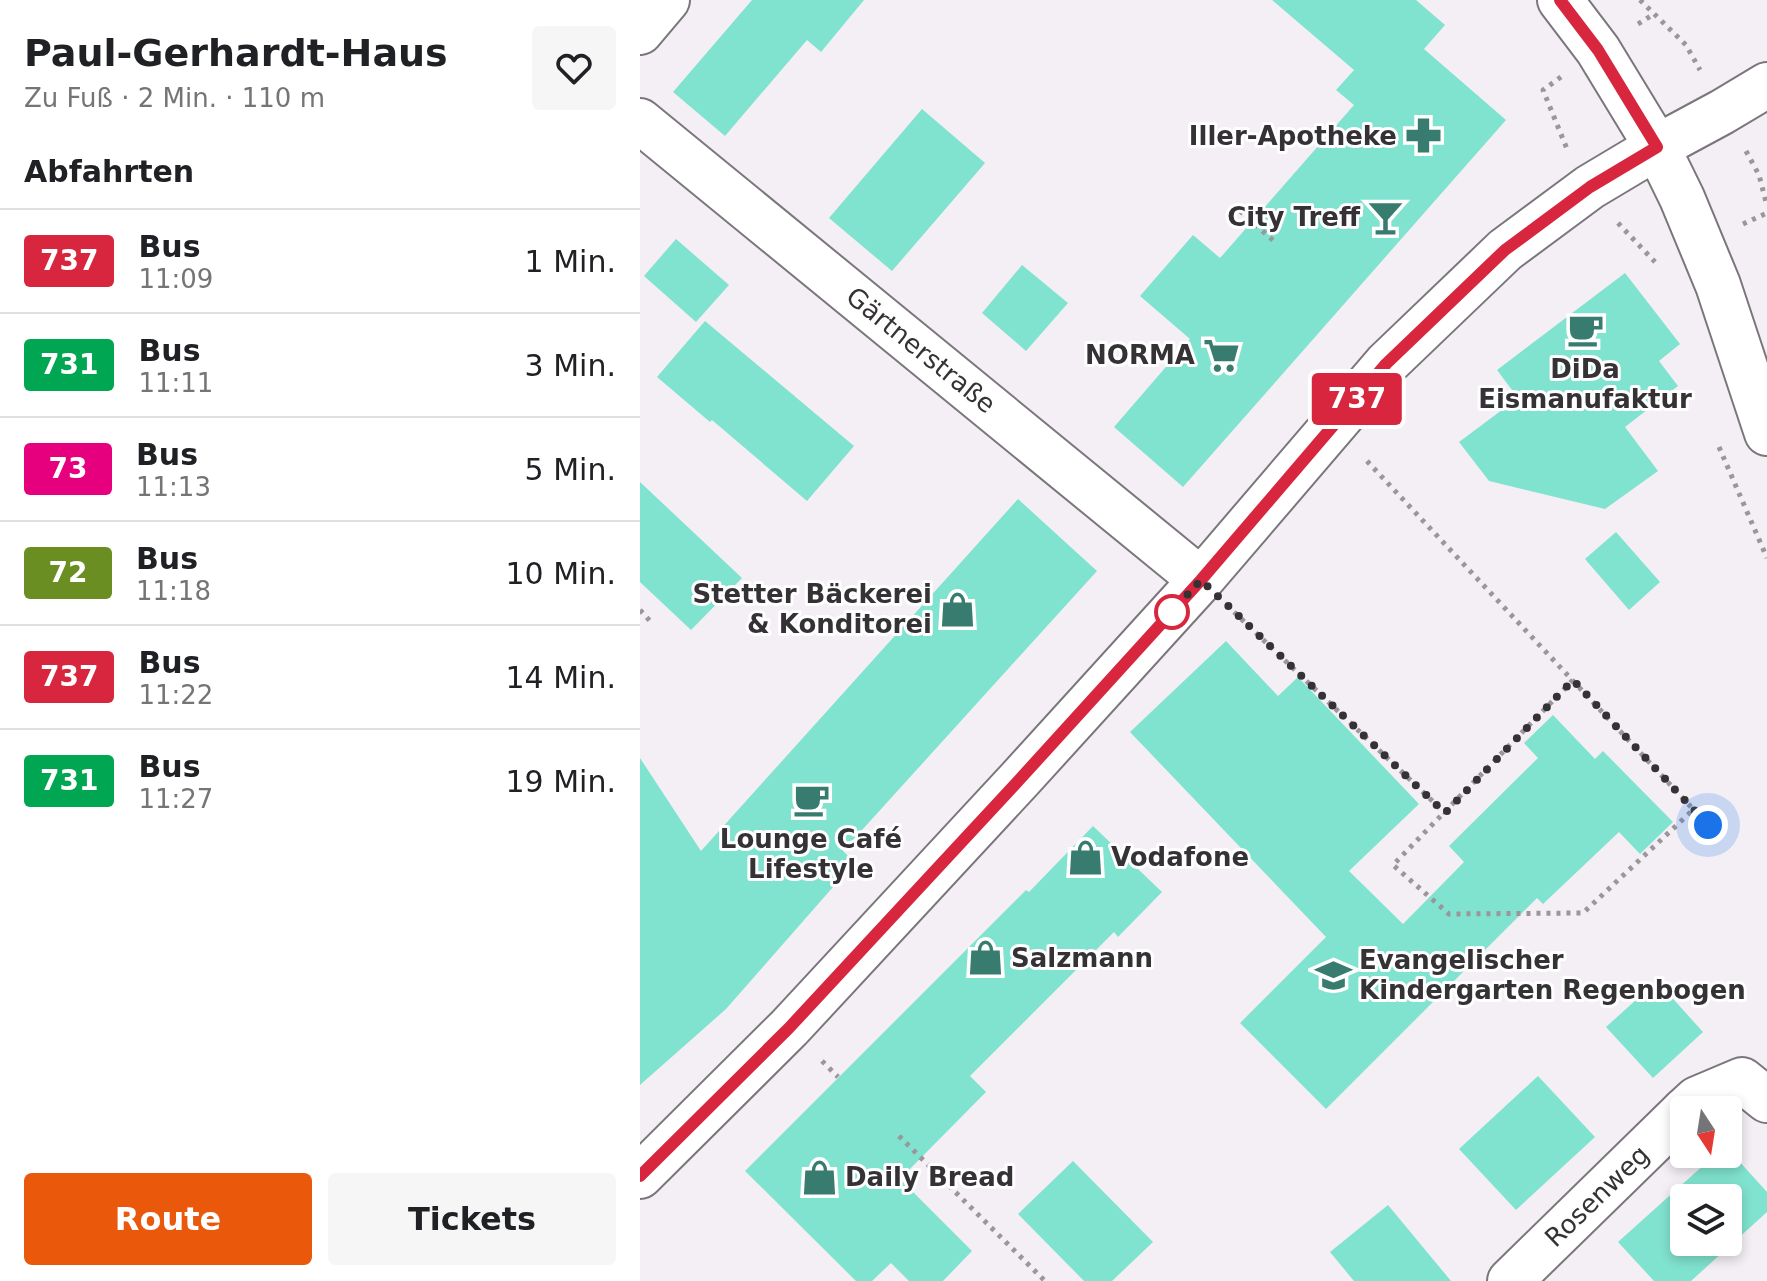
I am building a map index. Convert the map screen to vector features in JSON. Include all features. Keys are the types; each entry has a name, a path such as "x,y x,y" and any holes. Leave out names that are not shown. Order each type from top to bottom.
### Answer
{"street":[{"path":"640,32 667,0"},
{"path":"1560,0 1598,50 1657,147 1682,198 1713,271 1767,433"},
{"path":"640,1176 789,1028 1020,779 1201,580 1386,364 1505,250 1590,187 1767,85"},
{"name":"Gärtnerstraße","path":"640,121 1201,580"},
{"name":"Rosenweg","path":"1704,1096 1742,1080 1767,1100"},
{"name":"Rosenweg","path":"1510,1281 1670,1124"}],"path":[{"path":"1240,211 1276,243"},
{"path":"1334,425 1708,825"},
{"path":"1201,580 1445,813"},
{"path":"640,610 650,621"},
{"path":"1573,680 1393,865 1449,914 1583,913 1694,809"},
{"path":"899,1136 1045,1281"}],"building":[{"path":"752,0 864,0 821,52 807,40 725,136 673,92"},
{"path":"1272,0 1416,0 1445,25 1424,49 1506,120 1183,487 1114,427 1190,339 1140,296 1193,235 1220,258 1354,105 1336,90 1354,70"},
{"path":"922,109 985,163 892,271 829,218"},
{"path":"676,239 729,285 696,322 644,276"},
{"path":"1022,265 1068,303 1026,351 982,313"},
{"path":"1625,273 1680,344 1659,361 1678,386 1625,427 1658,471 1605,509 1489,481 1459,442 1518,398 1497,370"},
{"path":"705,321 854,446 807,501 657,377"},
{"path":"640,482 742,578 691,630 640,582"},
{"path":"1018,499 1097,571 843,851 855,862 726,1009 640,1085 640,758 701,851"},
{"path":"1616,532 1660,582 1629,610 1585,559"},
{"path":"1226,641 1278,696 1298,677 1419,804 1349,871 1403,924 1464,862 1449,846 1538,758 1524,743 1553,715 1595,759 1603,751 1673,822 1640,854 1619,832 1543,904 1537,898 1326,1109 1240,1023 1326,937 1130,732"},
{"path":"1093,826 1162,892 1118,937 1114,932 970,1076 986,1092 900,1179 972,1251 943,1281 909,1281 891,1263 872,1281 856,1281 745,1171"},
{"path":"1657,981 1703,1032 1653,1078 1606,1027"},
{"path":"1538,1076 1595,1137 1516,1210 1459,1149"},
{"path":"1073,1161 1153,1242 1112,1281 1084,1281 1018,1214"},
{"path":"1742,1164 1767,1192 1767,1212 1742,1235 1742,1184 1683,1184 1700,1168 1742,1168"},
{"path":"1670,1195 1670,1256 1719,1256 1691,1281 1654,1281 1618,1242"},
{"path":"1388,1205 1451,1281 1354,1281 1330,1252"}],"bus line":[{"name":"737","path":"640,1176 789,1028 1020,779 1201,580 1386,364 1505,250 1590,187 1657,147 1598,50 1560,0"}],"place":[{"name":"Iller-Apotheke","path":"1423,136"},
{"name":"City Treff","path":"1386,217"},
{"name":"DiDa Eismanufaktur","path":"1585,330"},
{"name":"NORMA","path":"1221,355"},
{"name":"Stetter Bäckerei & Konditorei","path":"958,609"},
{"name":"Lounge Café Lifestyle","path":"811,800"},
{"name":"Vodafone","path":"1085,857"},
{"name":"Salzmann","path":"985,958"},
{"name":"Evangelischer Kindergarten Regenbogen","path":"1333,975"},
{"name":"Daily Bread","path":"819,1177"}],"route":[{"path":"1172,612 1165,619 1201,580 1445,813 1573,680 1708,825"}]}
